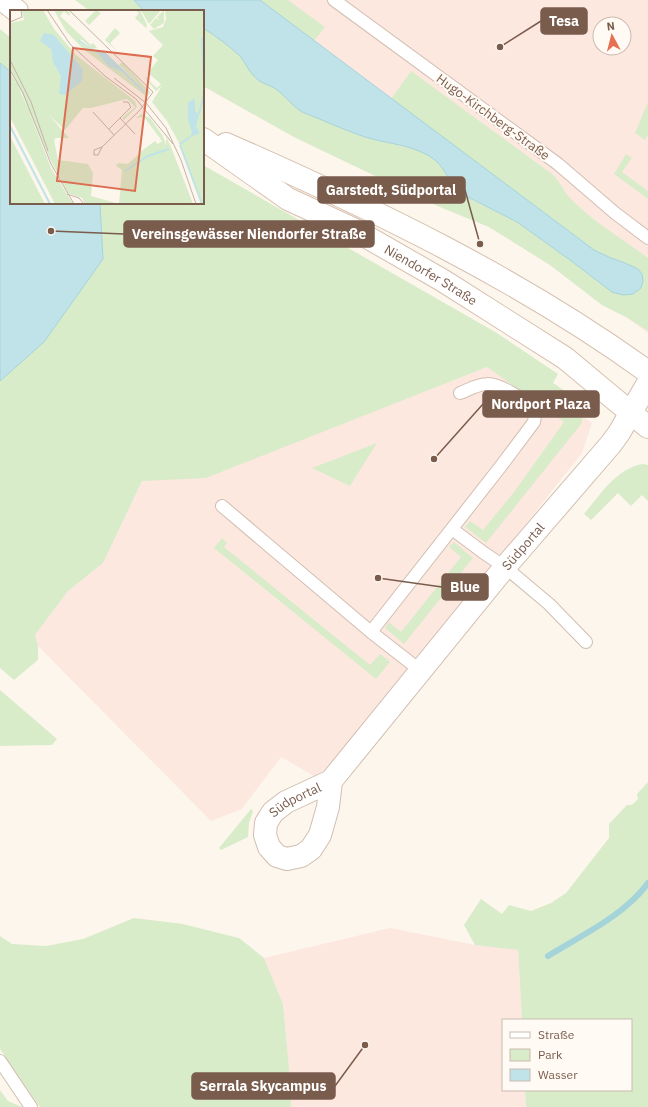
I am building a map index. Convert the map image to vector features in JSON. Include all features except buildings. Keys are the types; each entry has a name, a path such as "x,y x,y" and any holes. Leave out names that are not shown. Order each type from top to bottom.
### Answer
{"main road":[{"path":"3,0 16,10"},
{"name":"Niendorfer Straße","path":"204,134 307,179 461,256 588,330 648,372"},
{"name":"Niendorfer Straße","path":"204,140 288,199 353,228 442,280 565,358 648,427"},
{"name":"Südportal","path":"331,781 505,567 611,444 648,383"}],"lane":[{"name":"Hugo-Kirchberg-Straße","path":"334,0 558,164 615,213 648,238"},
{"path":"371,632 534,422 535,416 532,407 495,384 480,385 460,394"},
{"path":"222,506 371,632 421,671"},
{"path":"452,529 484,554 505,567 549,604 586,642"},
{"path":"0,1061 31,1107"}],"shaded area":[{"path":"75,0 648,0 648,333 626,317 602,305 550,265 489,227 440,207 294,137 204,87 204,10 89,10"},
{"path":"488,351 592,423 582,453 498,559 326,769 314,776 281,757 242,809 211,821 38,646 35,635 68,591 103,563 142,481"},
{"path":"390,928 475,945 518,949 522,1019 502,1019 502,1091 525,1091 526,1107 291,1107 291,1089 283,1004 264,958"}],"green space":[{"path":"75,0 134,0 143,10 89,10"},
{"path":"260,0 288,0 325,27 314,41"},
{"path":"0,29 10,37 10,71 0,63"},
{"path":"204,29 236,52 257,79 277,90 302,112 364,137 421,151 436,161 443,169 451,185 474,201 517,222 612,292 641,288 643,281 642,274 625,263 594,250 391,99 411,71 552,174 558,180 567,195 582,209 600,224 648,258 648,331 626,317 602,305 550,265 489,227 440,207 294,137 204,87"},
{"path":"648,102 648,135 645,140 635,133"},
{"path":"626,154 632,158 622,172 648,191 648,199 614,174"},
{"path":"204,166 497,333 558,374 553,383 574,399 582,416 582,423 486,543 465,527 470,521 483,530 514,492 564,422 487,367 206,478 142,481 103,563 68,591 35,635 38,646 38,660 14,680 0,668 0,381 44,342 103,259 100,204 204,204"},
{"path":"377,443 350,486 312,468"},
{"path":"642,464 648,465 648,501 642,495 631,506 618,493 591,520 584,514 616,477 624,471"},
{"path":"222,538 227,543 224,547 370,665 380,654 390,662 376,679 214,548"},
{"path":"454,542 473,558 404,644 385,628 389,622 401,632 461,557 449,547"},
{"path":"0,690 57,739 52,745 0,746"},
{"path":"648,782 648,1107 526,1107 525,1091 632,1091 632,1019 522,1019 518,950 475,945 464,925 481,899 502,914 509,905 531,911 551,903 566,893 609,838 609,824 627,805 632,805 638,799 637,794"},
{"path":"251,809 253,811 249,823 248,837 221,850 219,848"},
{"path":"134,918 183,924 239,938 264,958 283,1004 291,1089 291,1107 40,1107 0,1049 0,936 12,944 46,946 83,939"},
{"path":"0,1090 8,1101 22,1107 0,1107"}],"water":[{"path":"134,0 260,0 594,250 638,269 642,274 643,281 641,288 633,294 623,295 612,292 517,222 458,192 438,163 427,155 411,148 365,137 302,112 277,90 257,79 240,56 204,29 204,10 143,10"},
{"path":"0,63 10,71 10,204 100,204 103,259 44,342 0,381"}],"waterway":[{"path":"548,956 615,915 648,883"}],"place":[{"name":"Tesa","path":"500,47"},
{"name":"Vereinsgewässer Niendorfer Straße","path":"51,231"},
{"name":"Garstedt, Südportal","path":"480,244"},
{"name":"Nordport Plaza","path":"434,459"},
{"name":"Blue","path":"378,578"},
{"name":"Serrala Skycampus","path":"365,1045"}]}
